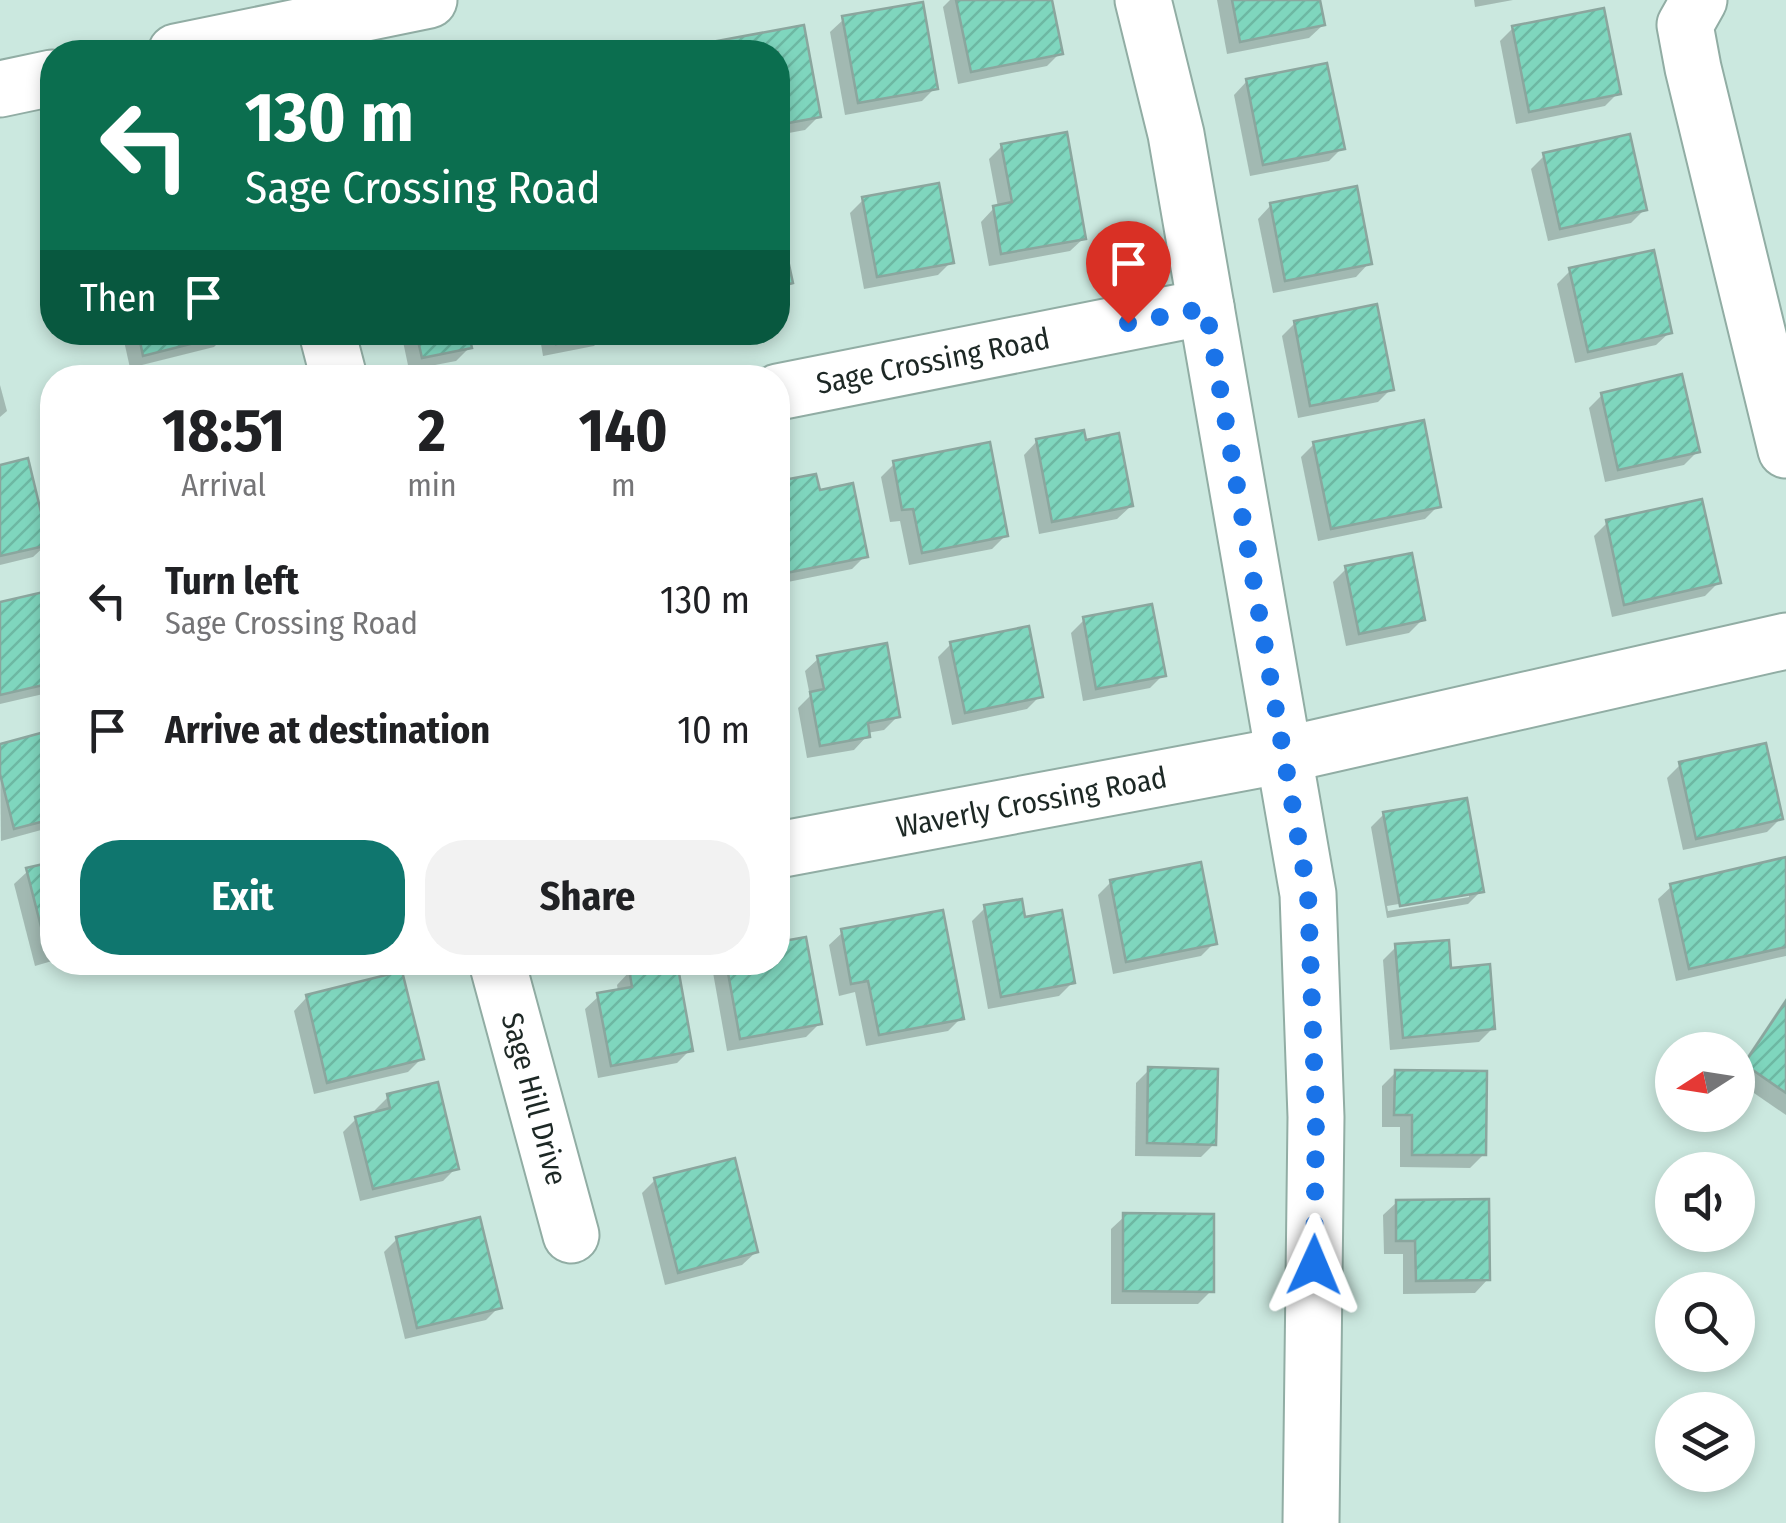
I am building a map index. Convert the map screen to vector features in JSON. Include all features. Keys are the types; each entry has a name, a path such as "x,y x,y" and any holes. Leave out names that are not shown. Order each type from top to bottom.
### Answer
{"street":[{"path":"273,40 429,0"},
{"path":"1144,0 1176,134 1308,894 1316,1117 1311,1523"},
{"path":"1699,0 1686,26 1693,68 1786,450"},
{"path":"0,89 40,81"},
{"name":"Sage Crossing Road","path":"790,390 1206,308"},
{"name":"Waverly Crossing Road","path":"790,848 1284,755 1786,640"},
{"name":"Sage Hill Drive","path":"501,975 571,1235"}],"building":[{"path":"956,0 1052,0 1063,54 971,72"},
{"path":"1232,0 1320,0 1325,25 1240,42"},
{"path":"923,2 938,89 858,103 842,16"},
{"path":"1604,8 1621,94 1529,112 1512,26"},
{"path":"804,25 821,117 790,123 790,40 722,40"},
{"path":"1327,63 1345,149 1263,165 1246,79"},
{"path":"1067,132 1086,239 1001,254 993,206 1012,202 1001,144"},
{"path":"1630,134 1647,210 1560,229 1543,153"},
{"path":"939,183 954,263 877,277 862,197"},
{"path":"1357,186 1372,264 1285,281 1270,203"},
{"path":"1654,250 1672,333 1588,352 1569,268"},
{"path":"1377,304 1394,390 1310,406 1294,321"},
{"path":"141,345 186,345 143,356"},
{"path":"419,345 471,345 472,348 422,358"},
{"path":"1682,374 1700,452 1618,470 1601,393"},
{"path":"1424,420 1441,507 1331,529 1313,442"},
{"path":"1084,430 1086,440 1119,433 1133,506 1052,522 1036,439"},
{"path":"990,442 1008,536 922,553 913,509 902,510 893,461"},
{"path":"28,458 40,508 40,547 0,556 0,465"},
{"path":"816,474 820,490 853,483 868,557 790,572 790,479"},
{"path":"1702,499 1721,583 1624,605 1606,520"},
{"path":"1412,553 1425,620 1359,634 1345,566"},
{"path":"40,593 40,686 0,695 0,602"},
{"path":"1152,604 1166,676 1096,689 1083,617"},
{"path":"1029,626 1043,697 965,713 950,642"},
{"path":"887,643 900,717 868,723 870,737 820,746 810,692 824,689 817,656"},
{"path":"40,733 40,822 14,829 0,774 0,744"},
{"path":"1766,743 1783,819 1696,839 1679,762"},
{"path":"1467,798 1484,892 1400,906 1383,812"},
{"path":"1786,857 1786,947 1689,969 1670,884"},
{"path":"1201,862 1217,944 1126,962 1110,880"},
{"path":"40,865 40,923 26,868"},
{"path":"1022,899 1025,917 1062,910 1075,983 1001,997 984,905"},
{"path":"943,910 964,1019 879,1035 868,981 851,984 841,929"},
{"path":"806,937 822,1024 740,1039 728,975 790,975 790,940"},
{"path":"1449,940 1451,968 1490,964 1495,1029 1403,1038 1395,944"},
{"path":"386,975 403,975 424,1059 327,1083 306,995"},
{"path":"630,975 679,975 693,1051 611,1066 597,993 632,987"},
{"path":"1786,1001 1786,1093 1755,1072 1755,1048"},
{"path":"1148,1067 1218,1069 1216,1145 1147,1143"},
{"path":"1395,1070 1487,1071 1486,1155 1412,1155 1412,1115 1394,1115"},
{"path":"438,1082 459,1169 373,1189 355,1117 390,1108 387,1094"},
{"path":"735,1158 758,1252 678,1273 654,1178"},
{"path":"1489,1199 1490,1280 1416,1281 1415,1241 1396,1241 1396,1200"},
{"path":"1123,1213 1214,1214 1214,1292 1123,1291"},
{"path":"480,1217 502,1308 417,1328 396,1237"}],"route":[{"path":"1128,323 1206,308 1308,894 1316,1117 1314,1265"}]}
